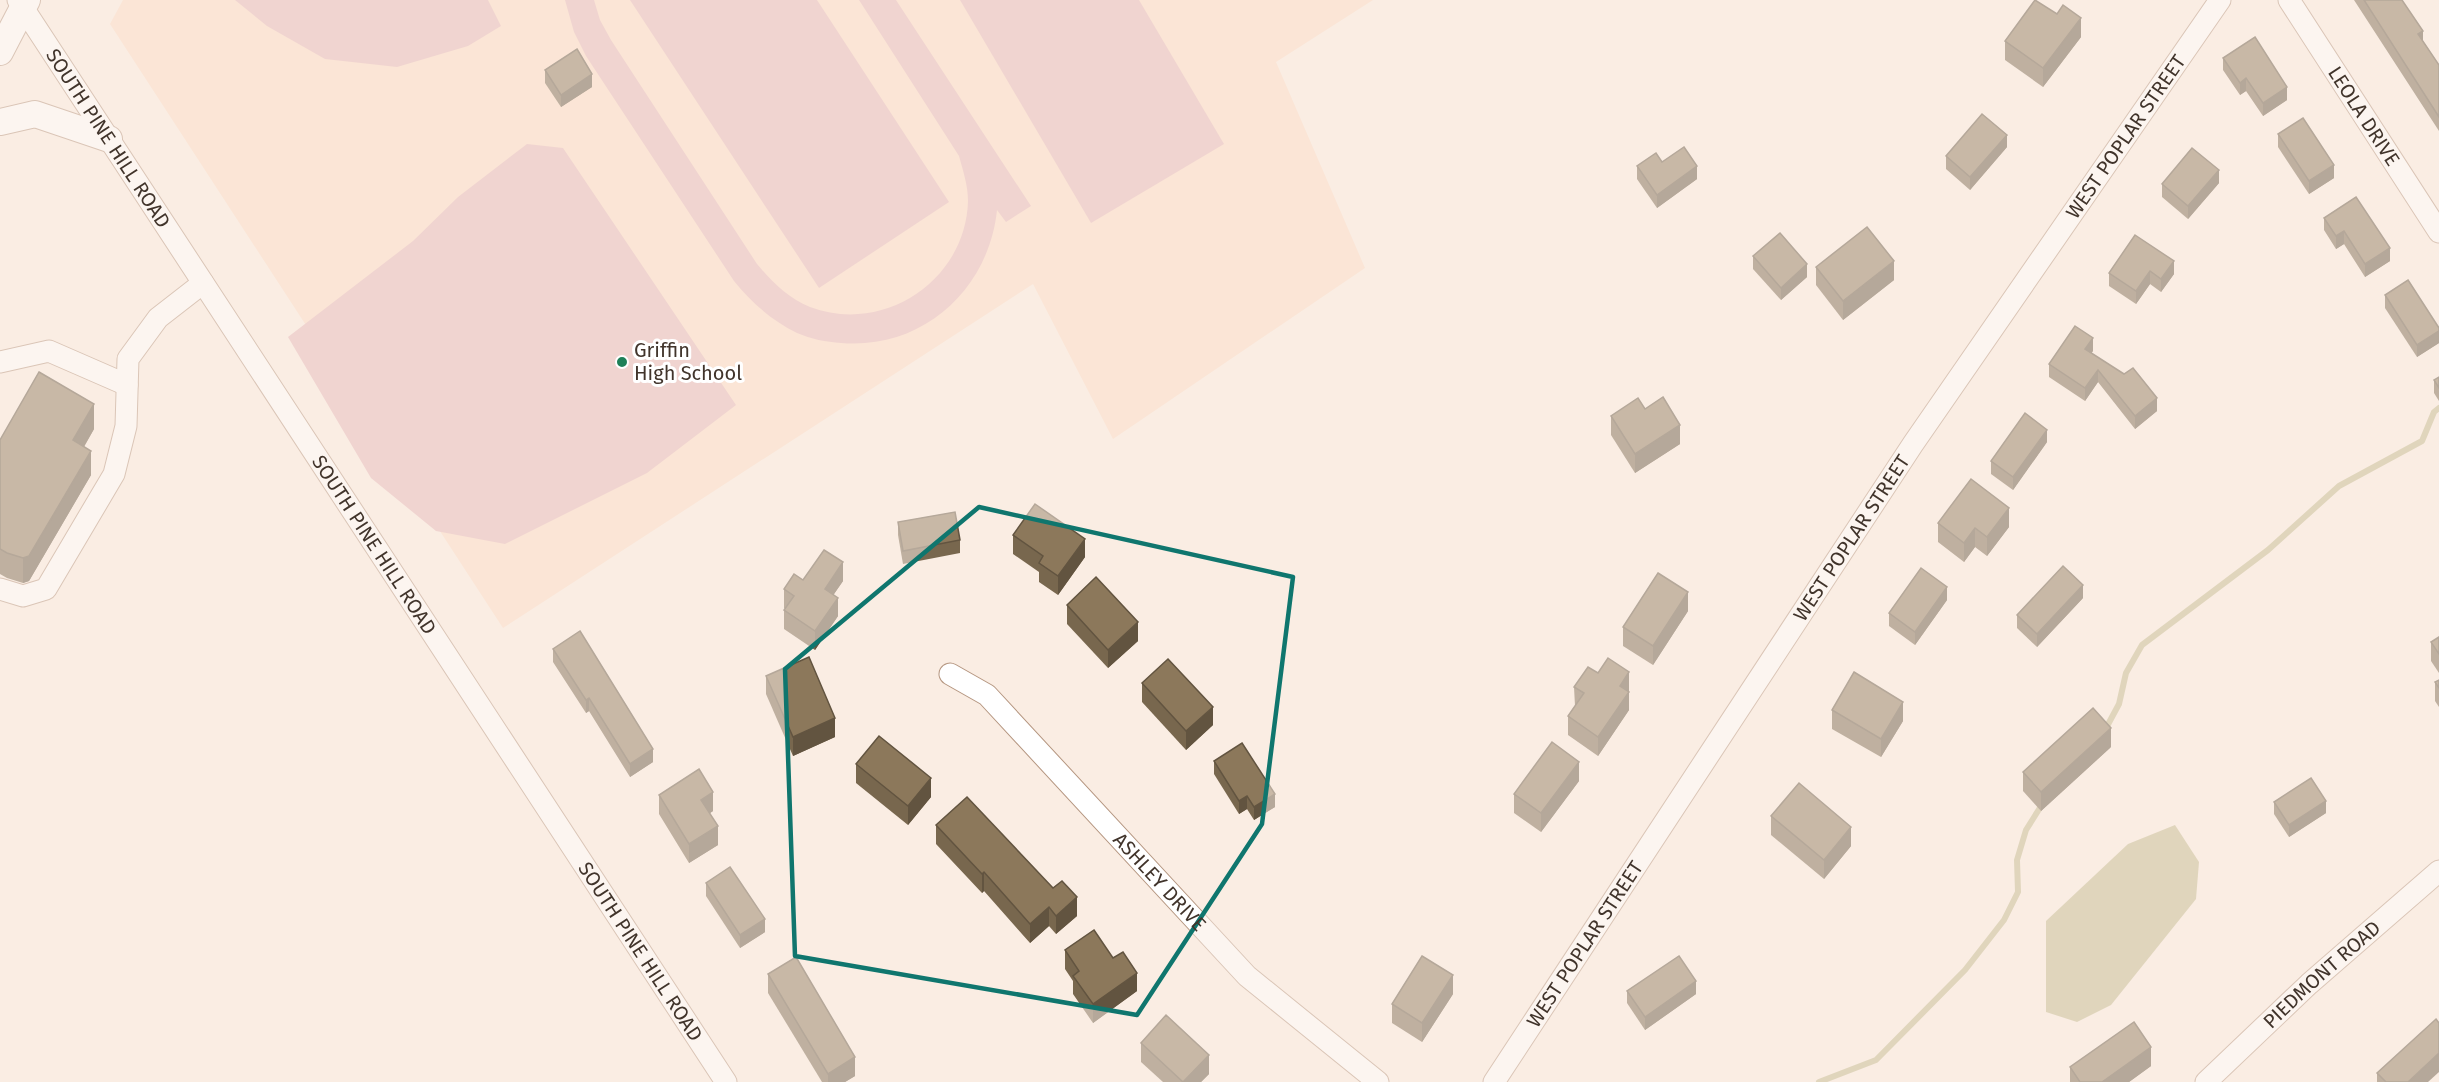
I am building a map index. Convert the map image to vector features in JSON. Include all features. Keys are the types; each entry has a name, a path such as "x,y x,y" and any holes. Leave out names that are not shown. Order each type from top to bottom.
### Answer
{"main road":[{"path":"0,52 23,3"},
{"path":"0,122 35,114 109,139"}],"street":[{"name":"WEST POPLAR STREET","path":"1494,1082 1913,444 2220,0"},
{"name":"LEOLA DRIVE","path":"2289,0 2439,232"},
{"name":"SOUTH PINE HILL ROAD","path":"23,3 109,139 726,1082"},
{"path":"0,589 23,596 46,589 114,474 126,426 128,359 158,318 203,282"},
{"path":"0,362 49,351 127,385"},
{"name":"ASHLEY DRIVE","path":"951,674 987,695 1247,976 1378,1082"},
{"name":"PIEDMONT ROAD","path":"2206,1082 2301,991 2439,871"}],"highlighted area":[{"path":"979,507 1293,577 1262,824 1137,1015 795,956 785,669"}],"shaded area":[{"name":"Griffin High School","path":"123,0 1373,0 1276,62 1365,268 1113,439 1033,284 503,628 110,24"},
{"path":"235,0 488,0 501,26 468,46 397,67 325,59 267,26"},
{"path":"565,0 594,0 600,20 611,40 757,264 781,289 810,307 838,314 866,313 892,307 916,294 937,277 953,255 964,229 968,195 959,156 859,0 896,0 1031,206 1006,222 997,210 991,239 981,265 966,289 947,309 924,325 899,336 871,343 830,342 797,333 762,310 734,281 586,56 574,32"},
{"path":"630,0 817,0 949,202 819,288"},
{"path":"960,0 1139,0 1224,144 1091,223"},
{"path":"527,144 563,148 736,405 647,473 505,544 436,531 371,478 288,337 413,241 458,197"},
{"path":"2175,825 2199,862 2196,899 2111,1005 2077,1022 2046,1012 2046,921 2128,844"}],"building":[{"path":"2035,0 2057,14 2063,5 2081,18 2043,68 2005,41"},
{"path":"2364,0 2402,0 2423,31 2418,34 2439,65 2439,117"},
{"path":"2255,37 2287,87 2263,103 2246,78 2240,83 2223,58"},
{"path":"577,49 592,74 561,95 545,70"},
{"path":"1982,114 2007,135 1970,177 1946,156"},
{"path":"2303,118 2334,165 2309,181 2278,134"},
{"path":"1684,147 1697,166 1657,195 1637,166 1656,153 1662,162"},
{"path":"2192,148 2219,170 2188,206 2162,184"},
{"path":"2356,197 2390,248 2365,264 2344,231 2336,236 2324,218"},
{"path":"1867,227 1894,261 1843,301 1816,267"},
{"path":"1780,233 1807,264 1781,288 1753,256"},
{"path":"2135,235 2174,261 2161,279 2150,271 2136,291 2109,273"},
{"path":"2408,280 2439,328 2439,331 2417,345 2385,295"},
{"path":"2075,326 2093,338 2085,349 2124,374 2133,368 2157,398 2135,416 2098,370 2085,388 2049,364"},
{"path":"39,372 94,404 73,440 91,451 29,556 23,558 0,549 0,440"},
{"path":"2439,377 2439,388 2434,380"},
{"path":"1663,397 1680,425 1635,454 1611,416 1638,398 1645,409"},
{"path":"2025,413 2047,430 2013,477 1991,461"},
{"path":"1971,479 2009,508 1987,537 1975,528 1964,543 1938,523"},
{"path":"1035,504 1085,539 1058,576 1039,563 1043,556 1013,535"},
{"path":"955,512 960,540 903,551 898,522"},
{"path":"824,550 843,562 825,589 838,598 815,631 784,610 794,596 784,589 794,574 803,580"},
{"path":"2063,566 2083,585 2037,634 2017,615"},
{"path":"1921,568 1947,587 1915,632 1889,613"},
{"path":"1658,573 1688,592 1653,646 1623,627"},
{"path":"1096,577 1138,622 1108,650 1067,605"},
{"path":"580,631 653,749 630,764 589,698 586,700 553,649"},
{"path":"2439,637 2439,654 2431,642"},
{"path":"809,657 835,718 793,737 766,676"},
{"path":"1608,658 1629,672 1620,686 1629,692 1598,737 1568,716 1584,693 1574,687 1588,667 1598,673"},
{"path":"1168,659 1213,707 1186,731 1142,683"},
{"path":"1854,672 1903,702 1881,739 1832,710"},
{"path":"2093,708 2111,728 2041,792 2023,772"},
{"path":"879,736 931,778 908,806 856,764"},
{"path":"1552,742 1579,762 1541,813 1514,794"},
{"path":"1242,743 1275,794 1254,807 1247,796 1239,801 1214,761"},
{"path":"699,769 713,792 701,800 718,826 689,844 659,795"},
{"path":"2311,778 2326,801 2289,825 2274,802"},
{"path":"1799,783 1851,827 1824,860 1771,816"},
{"path":"967,797 1053,888 1062,881 1077,897 1056,916 1049,907 1030,924 984,872 982,874 936,825"},
{"path":"730,867 765,919 740,935 706,883"},
{"path":"1094,930 1113,958 1123,952 1137,973 1093,1004 1073,976 1079,971 1065,950"},
{"path":"1422,956 1453,975 1422,1023 1392,1004"},
{"path":"1679,956 1696,981 1645,1017 1627,991"},
{"path":"796,957 855,1057 828,1074 768,974"},
{"path":"1166,1015 1209,1055 1183,1082 1141,1043"},
{"path":"2436,1019 2439,1023 2439,1053 2408,1082 2386,1082 2377,1073"},
{"path":"2134,1022 2151,1047 2102,1082 2080,1082 2070,1067"}],"waterway":[{"path":"2105,730 2119,704 2126,673 2142,645 2268,550 2339,486 2422,441 2434,412 2439,408"},
{"path":"1819,1082 1876,1060 1965,970 2004,920 2018,892 2017,860 2026,830 2043,803"}],"place":[{"name":"Griffin High School","path":"622,362"}]}
